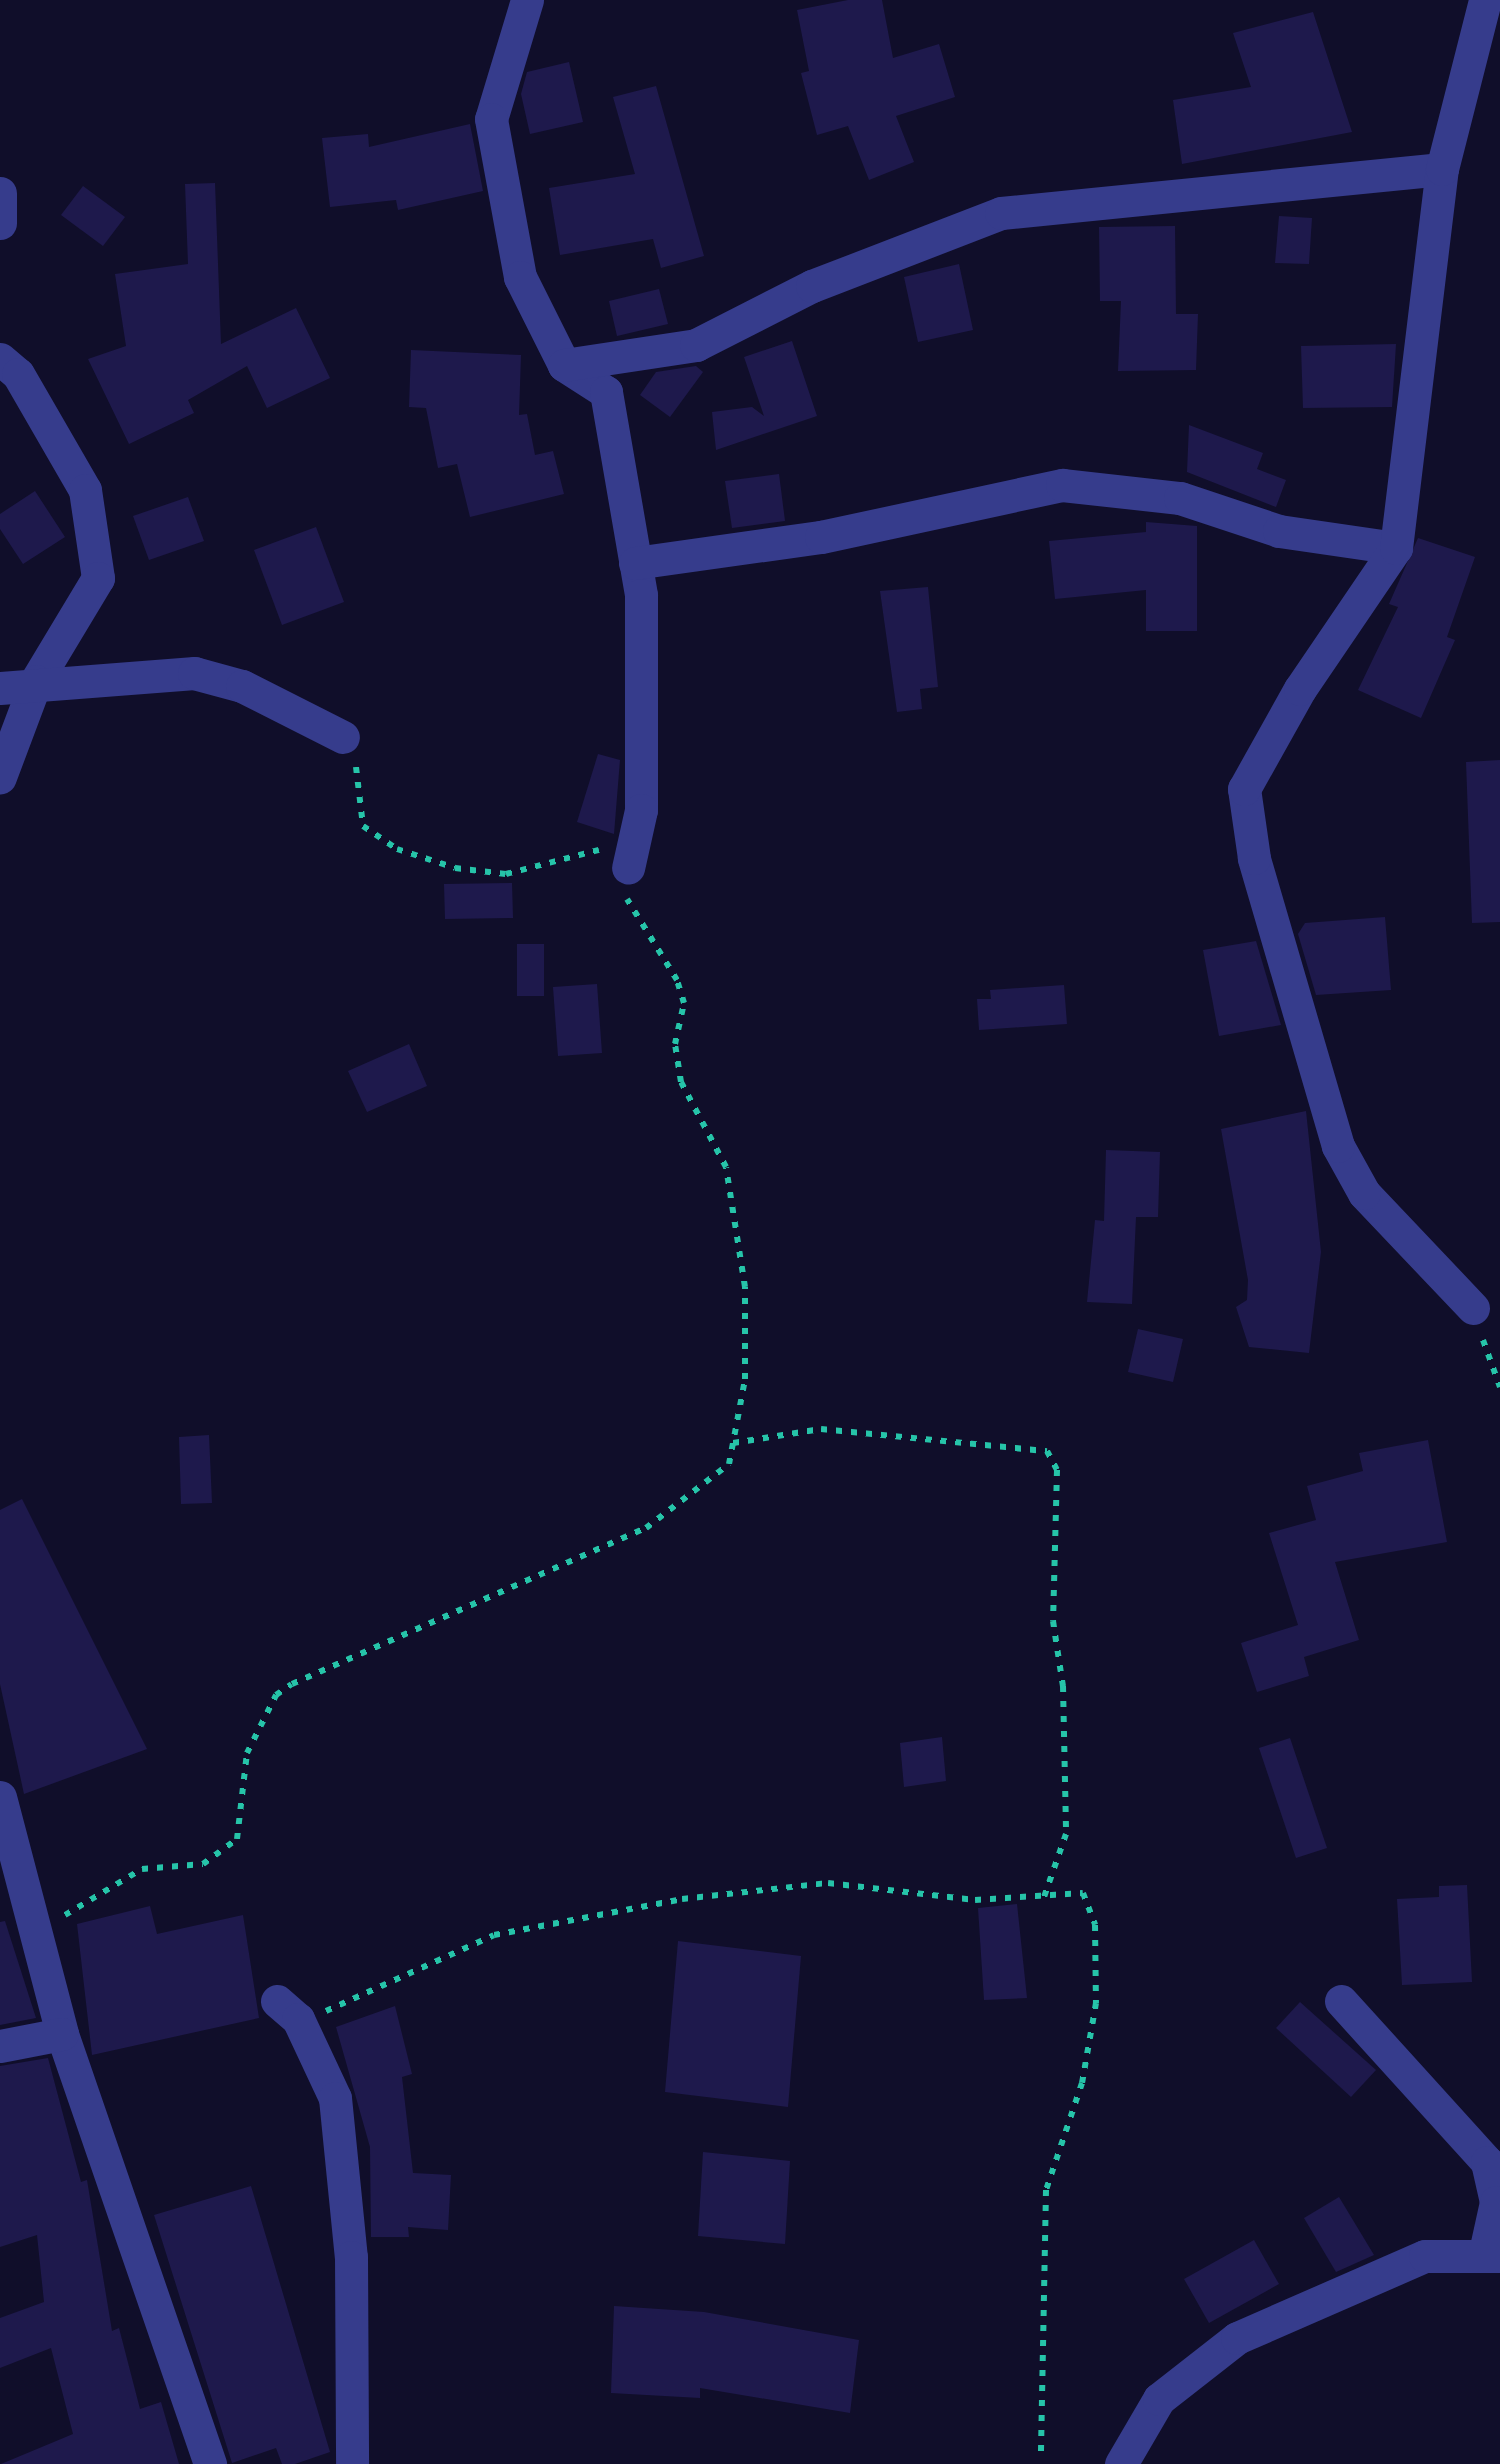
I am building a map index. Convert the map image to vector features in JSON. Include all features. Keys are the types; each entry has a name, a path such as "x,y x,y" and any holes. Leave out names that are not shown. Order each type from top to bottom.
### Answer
{"street":[{"path":"527,0 491,119 520,277 564,365 605,392 635,563 641,811 630,854"},
{"path":"1473,1308 1373,1203 1338,1146 1254,858 1244,789 1300,688 1396,548 1442,169 1485,0"},
{"path":"564,365 696,345 812,286 1001,213 1442,169"},
{"path":"0,194 0,223"},
{"path":"0,359 18,374 85,490 98,578 36,681 0,777"},
{"path":"635,563 821,537 1062,485 1180,498 1279,531 1396,548"},
{"path":"0,688 36,681 194,674 242,686 350,746"},
{"path":"0,1797 62,2034 210,2464"},
{"path":"277,2000 304,2028 335,2098 346,2177 352,2464"},
{"path":"1121,2464 1179,2378 1238,2338 1391,2266 1493,2254 1496,2202 1486,2162 1341,2001"},
{"path":"0,2046 62,2034"}],"path":[{"path":"34,1927 74,1913 142,1869 182,1868 221,1854 237,1839 247,1753 276,1695 665,1518 716,1480 734,1443 745,1378 745,1287 726,1167 681,1082 675,1044 684,1003 633,920 630,854 542,869 454,868 370,835 354,792 350,746"},
{"path":"1473,1308 1500,1387"},
{"path":"734,1443 821,1429 1047,1451 1057,1470 1053,1621 1064,1686 1066,1834 1043,1900"},
{"path":"304,2028 432,1957 494,1935 682,1899 828,1882 1043,1900 1083,1893 1095,1925 1098,1973 1082,2083 1046,2190 1041,2458"}],"building":[{"path":"848,0 882,0 893,58 939,44 955,97 896,116 914,162 869,180 848,126 817,135 801,73 809,71 797,10"},
{"path":"1313,12 1352,132 1182,164 1173,100 1251,87 1233,33"},
{"path":"569,62 583,122 530,134 521,94 527,72"},
{"path":"656,86 704,256 661,268 653,239 560,255 549,188 635,174 613,97"},
{"path":"470,124 483,191 398,210 396,200 330,207 322,138 368,134 369,147"},
{"path":"215,183 221,344 296,308 330,378 267,408 247,366 188,400 194,413 129,444 88,359 126,346 115,274 188,264 185,184"},
{"path":"83,186 125,217 103,246 61,215"},
{"path":"1279,216 1312,218 1309,264 1275,263"},
{"path":"1175,226 1176,314 1198,314 1196,370 1118,371 1121,301 1100,301 1099,227"},
{"path":"959,264 973,330 918,342 904,277"},
{"path":"659,289 668,324 617,336 609,301"},
{"path":"792,341 817,416 716,450 712,412 752,407 764,416 744,357"},
{"path":"1396,344 1392,407 1303,408 1301,346"},
{"path":"411,350 521,355 519,415 527,414 535,455 553,451 564,494 470,517 457,464 438,468 426,408 409,407"},
{"path":"696,366 703,372 670,417 640,395 656,372"},
{"path":"1189,425 1263,453 1257,469 1286,480 1276,507 1187,472"},
{"path":"779,474 785,521 732,528 725,481"},
{"path":"35,491 65,537 23,564 0,529 0,514"},
{"path":"188,497 204,541 149,560 133,516"},
{"path":"1146,522 1197,526 1197,631 1146,631 1146,590 1055,599 1049,541 1146,532"},
{"path":"316,527 344,602 282,625 254,550"},
{"path":"1418,538 1475,557 1447,637 1455,640 1421,718 1358,690 1398,607 1389,604"},
{"path":"928,587 938,687 920,689 922,709 897,712 880,591"},
{"path":"598,754 620,760 614,834 577,822"},
{"path":"1500,760 1500,922 1472,923 1466,762"},
{"path":"512,883 513,918 445,919 444,884"},
{"path":"1385,917 1391,990 1316,995 1298,934 1305,923"},
{"path":"1256,941 1281,1025 1219,1036 1203,950"},
{"path":"517,944 544,944 544,996 517,996"},
{"path":"597,984 602,1053 558,1056 553,987"},
{"path":"1064,985 1067,1024 979,1030 977,999 991,999 990,990"},
{"path":"409,1044 427,1086 367,1112 348,1071"},
{"path":"1306,1111 1321,1252 1309,1353 1249,1347 1236,1307 1247,1300 1248,1280 1221,1129"},
{"path":"1106,1150 1160,1152 1158,1217 1136,1217 1132,1304 1087,1302 1095,1220 1104,1221"},
{"path":"1138,1329 1183,1339 1173,1382 1128,1372"},
{"path":"209,1435 212,1503 181,1504 179,1437"},
{"path":"1428,1440 1447,1542 1335,1562 1359,1640 1304,1657 1309,1676 1257,1692 1241,1643 1298,1625 1269,1533 1316,1520 1307,1486 1363,1471 1359,1453"},
{"path":"22,1499 147,1749 24,1794 0,1684 0,1510"},
{"path":"942,1737 946,1781 904,1787 900,1743"},
{"path":"1290,1738 1327,1848 1296,1858 1259,1748"},
{"path":"1467,1885 1472,1982 1402,1985 1397,1899 1439,1897 1439,1886"},
{"path":"1017,1904 1027,1998 984,2000 978,1908"},
{"path":"150,1906 157,1934 243,1915 259,2018 92,2055 77,1924"},
{"path":"5,1921 36,2018 0,2025 0,1922"},
{"path":"678,1941 801,1956 788,2107 665,2092"},
{"path":"1300,2002 1376,2070 1351,2097 1276,2028"},
{"path":"395,2006 412,2074 402,2077 413,2173 451,2175 448,2230 408,2227 409,2237 371,2237 370,2147 336,2027"},
{"path":"48,2058 81,2182 87,2180 112,2331 119,2328 140,2409 161,2402 179,2464 1,2464 73,2434 51,2348 0,2368 0,2318 44,2302 37,2235 0,2247 0,2066"},
{"path":"703,2152 790,2161 785,2244 698,2236"},
{"path":"251,2186 330,2452 295,2464 282,2464 276,2448 232,2463 154,2215"},
{"path":"1339,2197 1374,2255 1336,2272 1304,2218"},
{"path":"1254,2240 1279,2284 1209,2323 1184,2279"},
{"path":"614,2306 704,2312 859,2340 850,2413 700,2388 700,2398 611,2393"}]}
